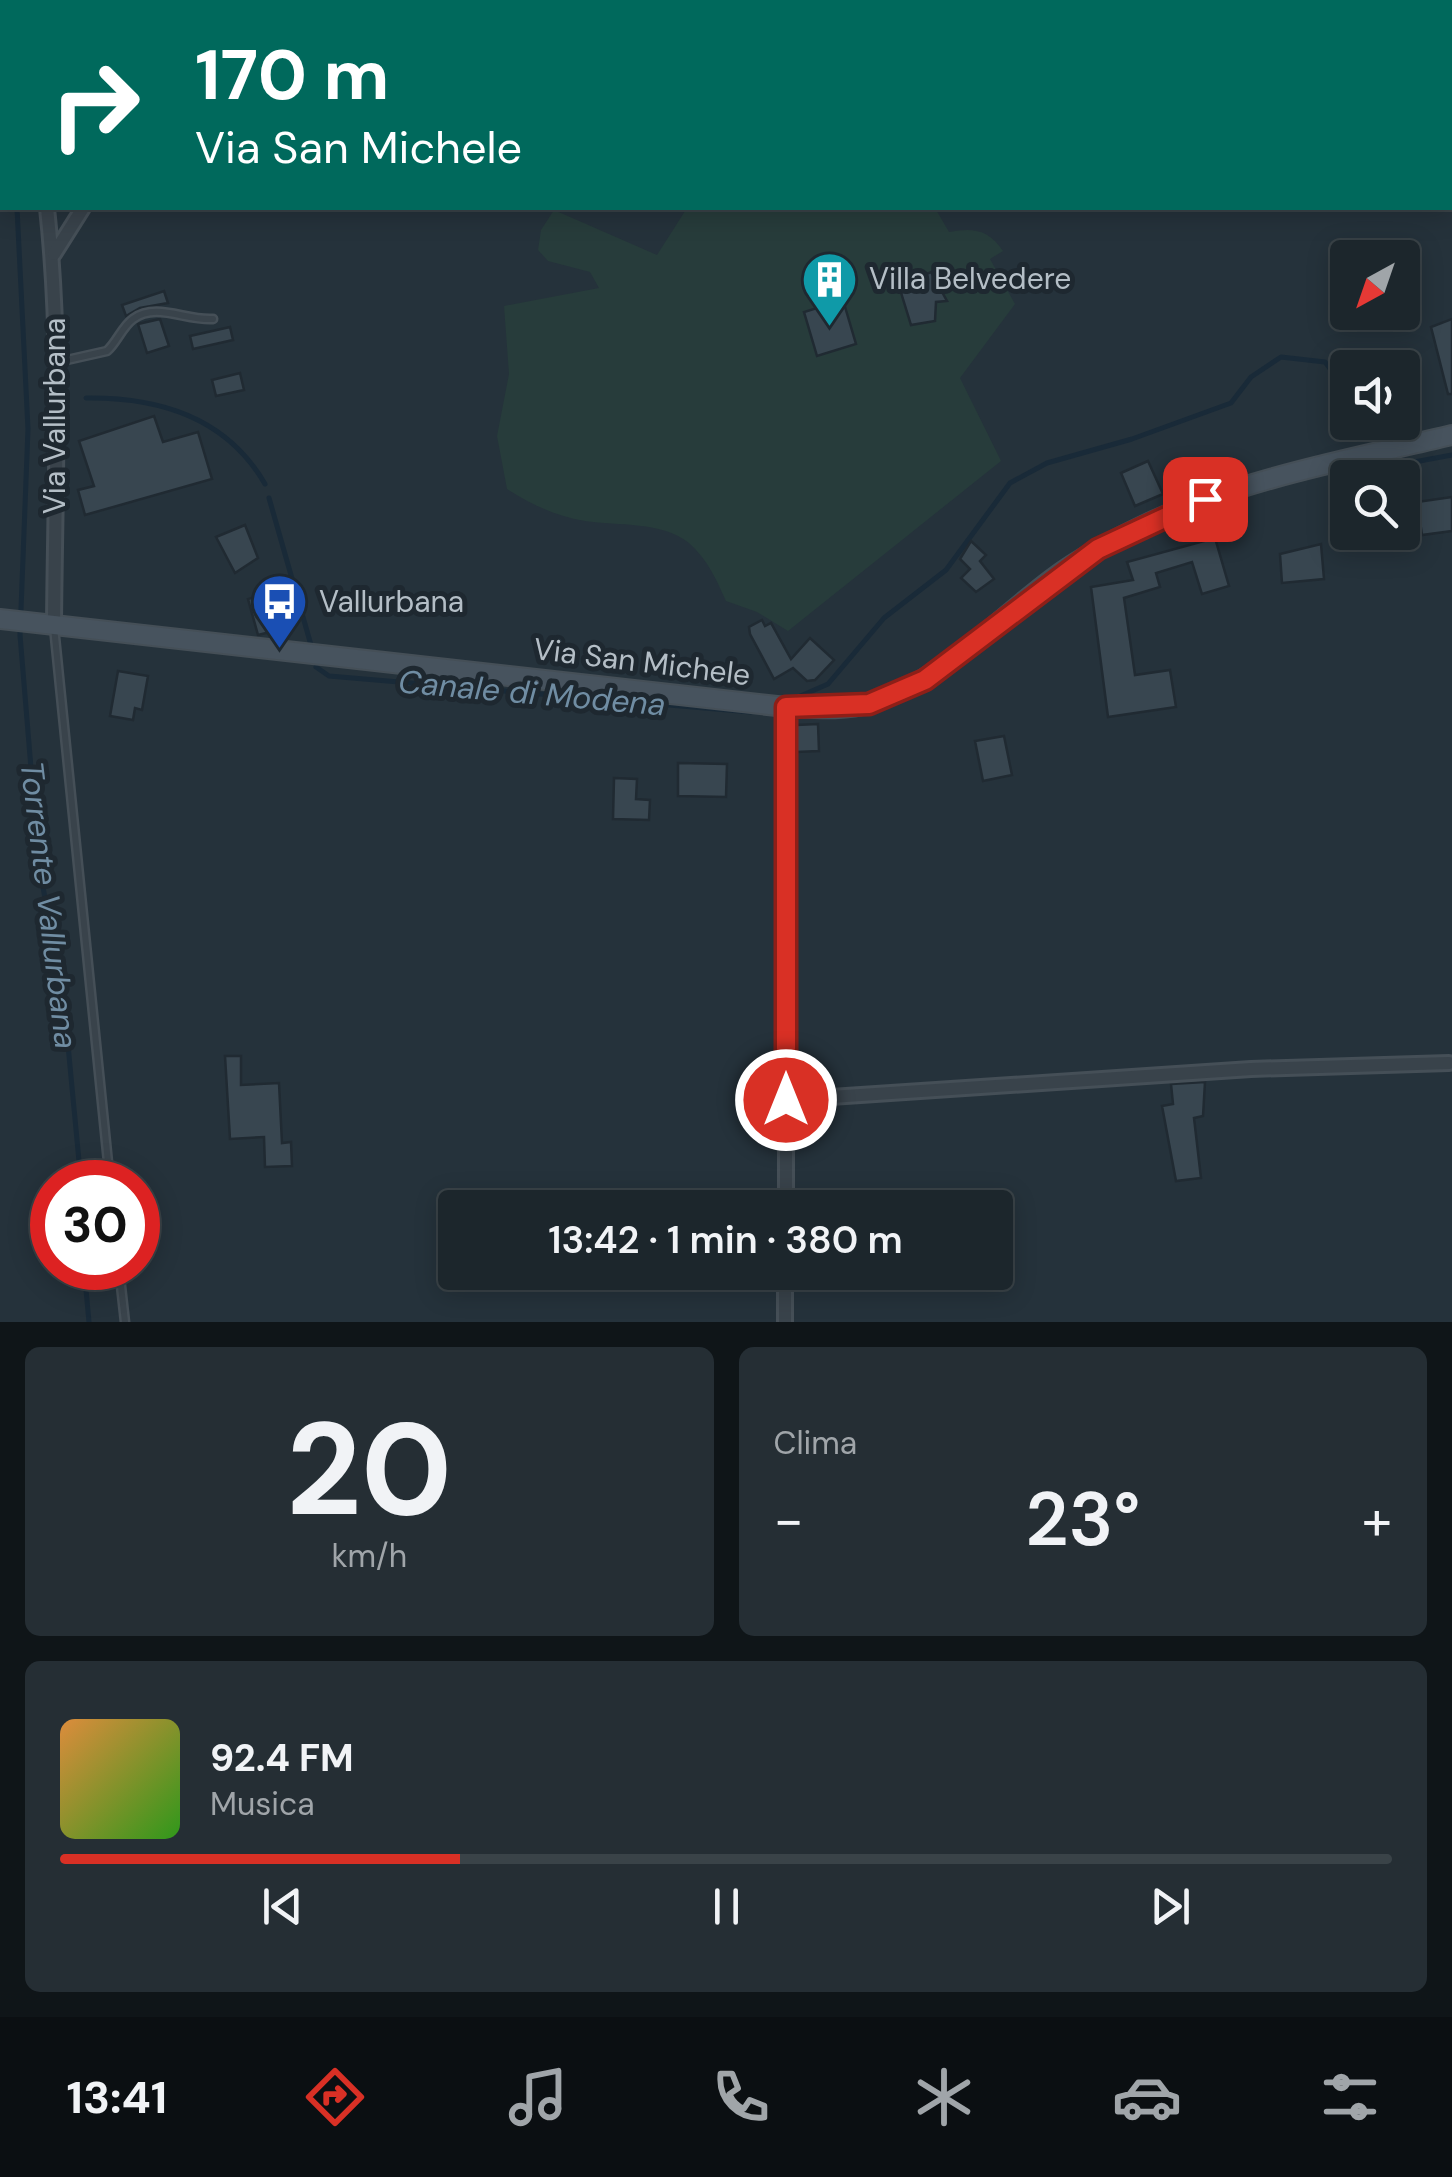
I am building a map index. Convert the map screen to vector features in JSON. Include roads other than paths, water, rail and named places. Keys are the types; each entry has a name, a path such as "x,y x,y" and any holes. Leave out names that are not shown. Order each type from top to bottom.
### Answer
{"main road":[{"name":"Via San Michele","path":"2,620 786,707 869,704 925,680 1098,549 1205,499 1452,435"}],"street":[{"name":"Via Vallurbana","path":"47,210 54,254 56,362 47,624"},
{"path":"54,254 82,210"},
{"path":"786,707 786,1190"},
{"path":"786,1100 1251,1068 1449,1062"},
{"path":"785,1322 786,1290"}],"lane":[{"path":"56,362 107,351 131,320 158,310 189,320 212,319"},
{"path":"47,624 108,1160"},
{"path":"121,1290 125,1322"}],"waterway":[{"name":"Torrente Vallurbana","path":"0,0 0,25"},
{"name":"Torrente Vallurbana","path":"17,210 28,429 20,635 39,865 64,1003 79,1160"},
{"name":"Canale di Modena","path":"796,698 828,684 884,618 946,570 1010,483 1047,463 1132,439 1231,403 1251,377 1281,357 1325,362 1330,369"},
{"name":"Canale di Modena","path":"86,398 139,402 189,416 231,443 265,484"},
{"name":"Canale di Modena","path":"1420,461 1452,455"},
{"name":"Canale di Modena","path":"269,498 311,645"},
{"name":"Canale di Modena","path":"316,667 329,676 751,712"},
{"name":"Torrente Vallurbana","path":"86,1290 89,1322"}],"place":[{"name":"Villa Belvedere","path":"830,328"},
{"name":"Vallurbana","path":"280,651"}]}
